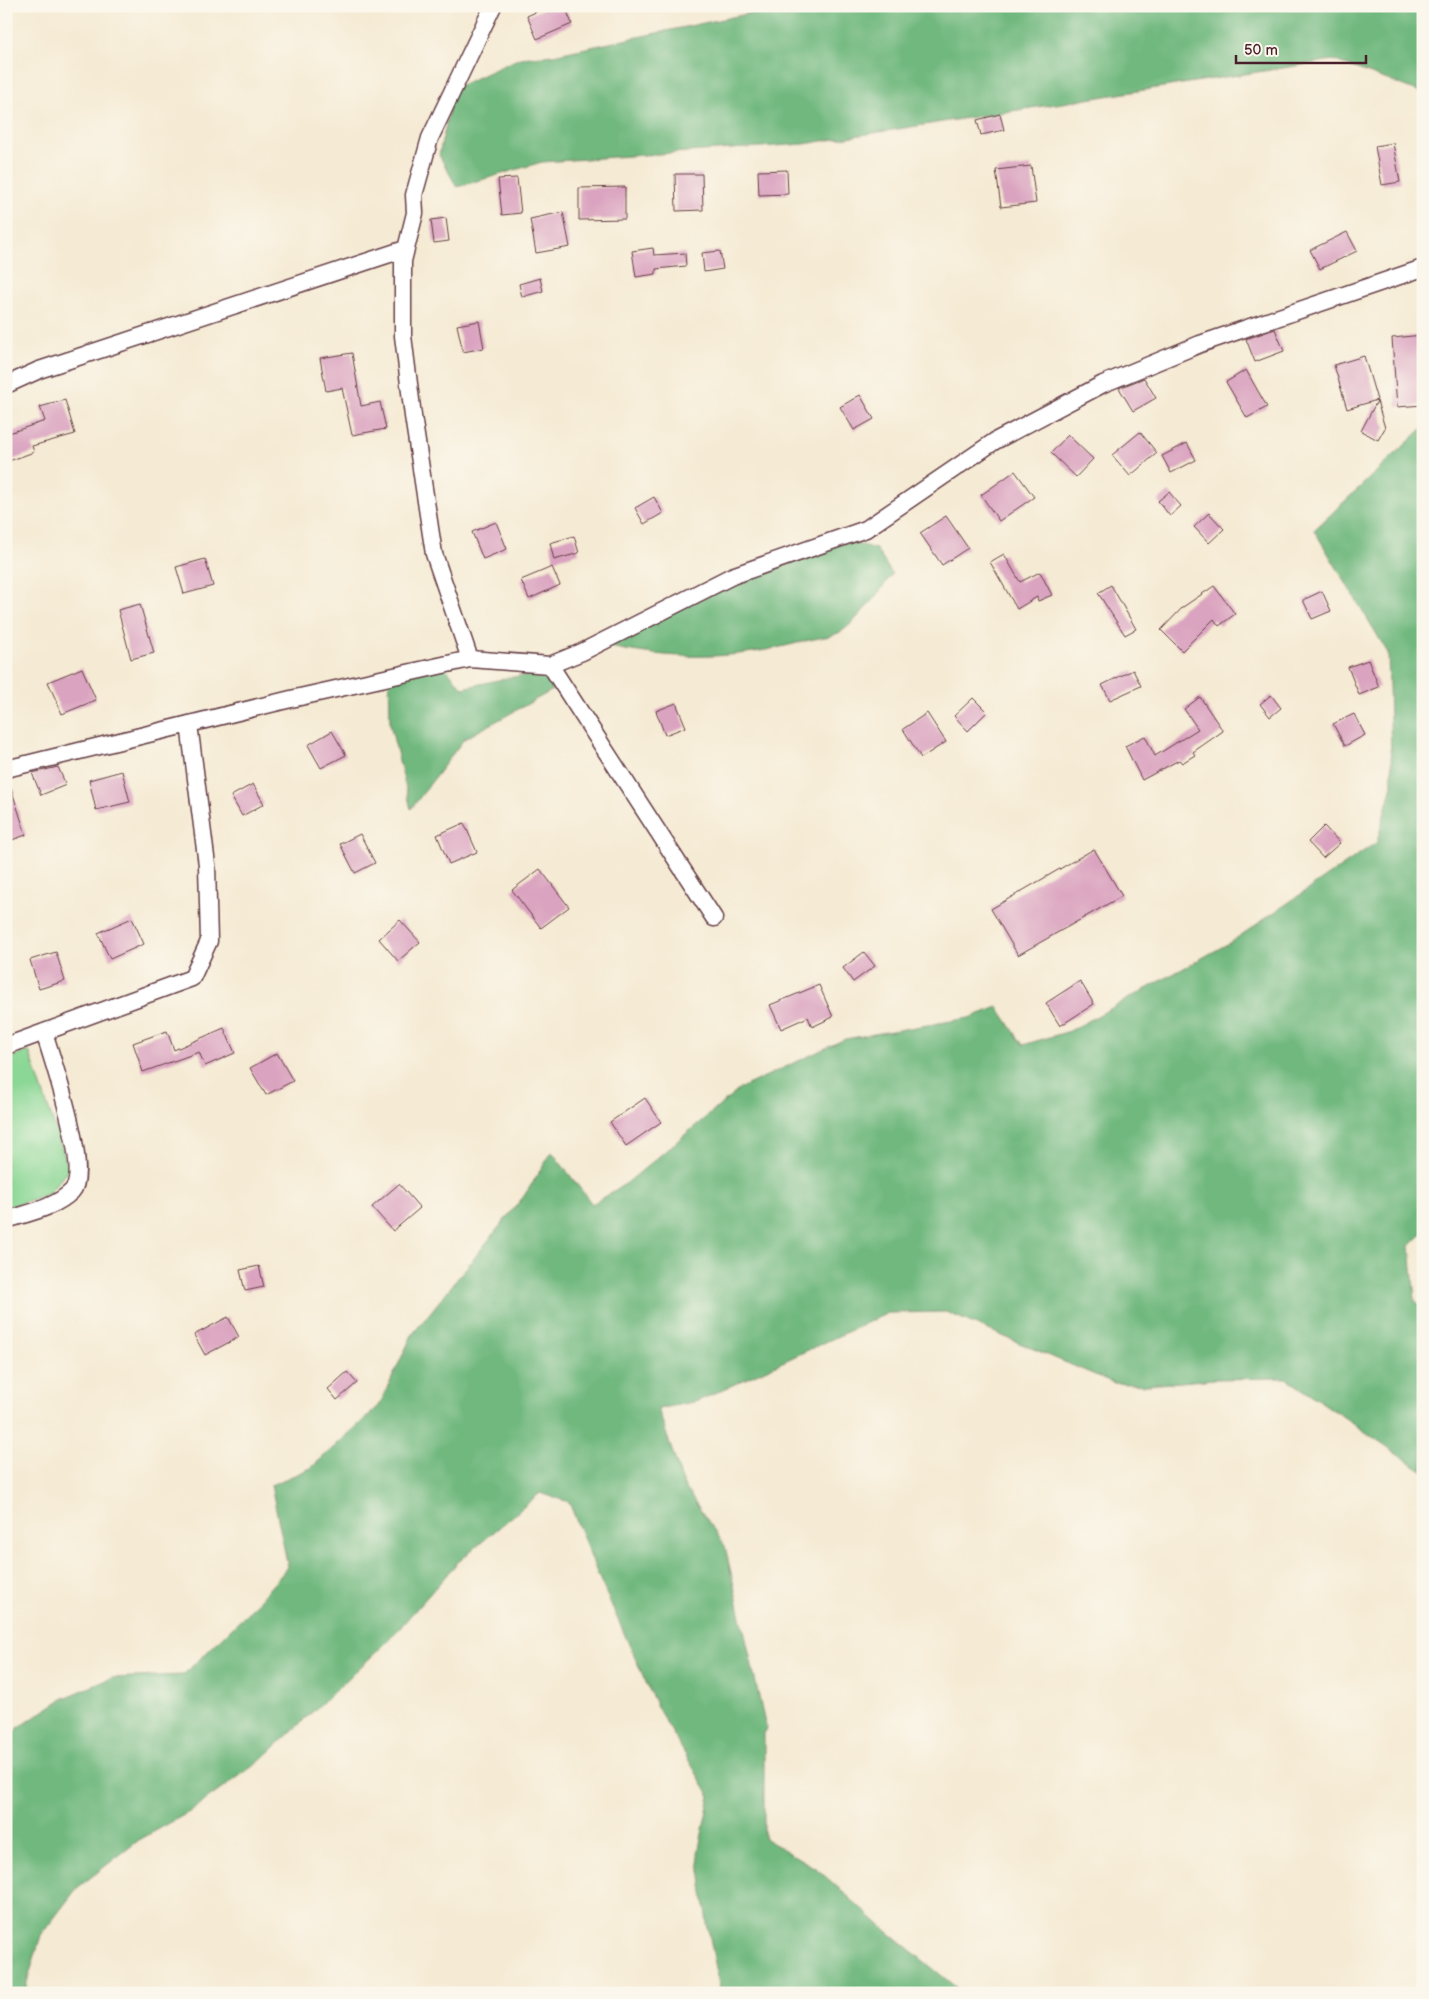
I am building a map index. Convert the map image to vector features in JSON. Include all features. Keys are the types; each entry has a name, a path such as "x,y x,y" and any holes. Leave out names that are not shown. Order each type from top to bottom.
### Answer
{"street":[{"path":"470,659 433,545 412,416 404,336 405,249 415,212 414,195 430,138 493,6"},
{"path":"6,385 39,370 405,249"},
{"path":"6,769 189,724 470,659 550,665 582,652 732,576 866,530 995,441 1103,384 1200,344 1423,268"},
{"path":"550,665 714,918"},
{"path":"6,1046 192,978 209,941 207,865 189,724"},
{"path":"6,1220 56,1203 74,1190 79,1171 70,1120 44,1032"}],"green space":[{"path":"784,6 1423,6 1423,93 1333,60 804,144 542,162 457,187 439,155 454,88 520,58 553,55"},
{"path":"1423,428 1423,1233 1410,1246 1415,1300 1423,1310 1423,1471 1286,1378 1214,1379 1147,1385 1114,1383 946,1312 888,1313 698,1401 658,1409 684,1486 725,1546 766,1728 764,1734 764,1838 817,1869 888,1932 963,1993 721,1993 707,1923 698,1853 710,1796 657,1707 598,1575 569,1502 540,1493 457,1563 387,1642 260,1761 191,1811 139,1840 77,1888 41,1935 26,1986 28,1993 6,1993 6,1741 18,1728 62,1699 112,1678 183,1675 248,1613 288,1567 271,1485 311,1468 379,1406 412,1335 524,1196 552,1152 592,1204 627,1183 741,1088 845,1039 969,1018 998,1007 1023,1045 1070,1031 1231,942 1377,842 1392,785 1388,653 1314,530"},
{"path":"847,541 876,549 892,574 861,613 848,627 838,633 779,647 730,655 681,656 631,651 605,646 695,596"},
{"path":"435,656 463,688 511,677 544,674 553,690 464,739 411,809 390,724 389,673"},
{"path":"29,1051 69,1169 48,1194 6,1208 6,1059"}],"building":[{"path":"549,6 565,6 572,24 537,39 527,16"},
{"path":"1000,114 1004,130 981,135 977,120"},
{"path":"1393,143 1400,182 1382,185 1375,146"},
{"path":"1031,166 1036,203 1001,207 996,170"},
{"path":"787,170 788,194 759,195 758,171"},
{"path":"675,174 702,174 703,210 676,211"},
{"path":"517,178 521,213 502,215 498,179"},
{"path":"625,187 625,219 579,220 579,188"},
{"path":"563,212 570,247 536,253 530,219"},
{"path":"446,218 449,241 434,243 431,220"},
{"path":"1347,232 1357,251 1320,269 1310,250"},
{"path":"653,248 654,255 685,253 686,266 656,269 656,274 636,277 632,251"},
{"path":"720,251 723,269 704,272 702,253"},
{"path":"540,278 543,291 522,297 519,284"},
{"path":"479,321 484,348 463,352 457,325"},
{"path":"1275,329 1284,351 1255,362 1246,339"},
{"path":"1423,335 1423,405 1397,407 1392,338"},
{"path":"352,353 361,406 380,402 386,429 352,435 342,388 326,391 320,358"},
{"path":"1364,356 1377,400 1347,409 1334,365"},
{"path":"1246,370 1267,407 1247,418 1226,382"},
{"path":"1144,378 1156,398 1133,411 1119,388"},
{"path":"860,395 874,419 854,430 840,407"},
{"path":"65,400 75,434 32,446 34,452 6,462 6,434 45,421 40,407"},
{"path":"1377,401 1385,428 1378,440 1361,431"},
{"path":"1140,432 1157,453 1130,476 1112,455"},
{"path":"1068,435 1093,459 1076,477 1051,453"},
{"path":"1187,443 1196,460 1171,473 1162,456"},
{"path":"1015,471 1034,497 999,521 981,495"},
{"path":"1169,492 1181,506 1170,516 1158,501"},
{"path":"654,497 663,513 644,524 635,508"},
{"path":"1209,513 1224,529 1209,543 1194,527"},
{"path":"946,516 968,548 942,565 920,533"},
{"path":"496,522 507,549 483,559 472,532"},
{"path":"574,536 579,553 554,560 550,543"},
{"path":"1004,554 1020,582 1040,572 1052,595 1038,601 1037,597 1017,609 990,562"},
{"path":"205,559 213,586 184,594 176,567"},
{"path":"552,567 560,585 529,599 521,580"},
{"path":"1111,585 1136,629 1125,635 1098,593"},
{"path":"1214,586 1235,614 1219,626 1214,619 1182,651 1161,630 1183,607"},
{"path":"1322,591 1331,611 1312,619 1303,600"},
{"path":"140,604 154,653 131,659 118,610"},
{"path":"1368,660 1379,687 1359,695 1348,667"},
{"path":"82,668 96,700 62,714 48,682"},
{"path":"1133,670 1141,686 1110,700 1102,685"},
{"path":"1271,695 1281,708 1270,717 1260,704"},
{"path":"1200,697 1223,731 1193,752 1195,755 1182,763 1179,760 1142,780 1125,746 1145,736 1155,756 1198,729 1184,709"},
{"path":"973,698 987,712 968,731 954,716"},
{"path":"676,703 686,727 665,735 656,711"},
{"path":"927,713 946,742 921,758 903,729"},
{"path":"1354,714 1365,735 1345,746 1333,724"},
{"path":"332,731 346,755 321,768 308,745"},
{"path":"58,767 66,785 41,795 32,773"},
{"path":"122,771 130,802 96,810 89,780"},
{"path":"6,782 9,782 26,835 6,842"},
{"path":"253,784 264,804 242,816 231,796"},
{"path":"464,823 477,852 449,864 437,835"},
{"path":"1324,826 1340,843 1323,858 1308,842"},
{"path":"360,834 375,863 355,873 340,844"},
{"path":"1094,849 1122,896 1018,955 991,909"},
{"path":"540,869 569,907 541,928 512,890"},
{"path":"132,918 144,944 110,959 98,933"},
{"path":"400,920 420,942 398,961 379,939"},
{"path":"56,952 65,981 39,989 30,960"},
{"path":"864,952 875,966 853,982 843,968"},
{"path":"1080,981 1094,1004 1060,1026 1046,1003"},
{"path":"819,985 833,1017 812,1027 808,1017 781,1029 770,1005"},
{"path":"224,1028 235,1053 205,1066 199,1052 143,1072 133,1043 167,1031 174,1050"},
{"path":"277,1053 293,1081 266,1095 250,1068"},
{"path":"645,1098 661,1122 626,1146 610,1122"},
{"path":"399,1184 420,1208 393,1231 372,1207"},
{"path":"259,1266 264,1287 245,1291 240,1270"},
{"path":"228,1317 239,1337 205,1355 194,1335"},
{"path":"347,1372 357,1383 337,1400 328,1389"}]}
